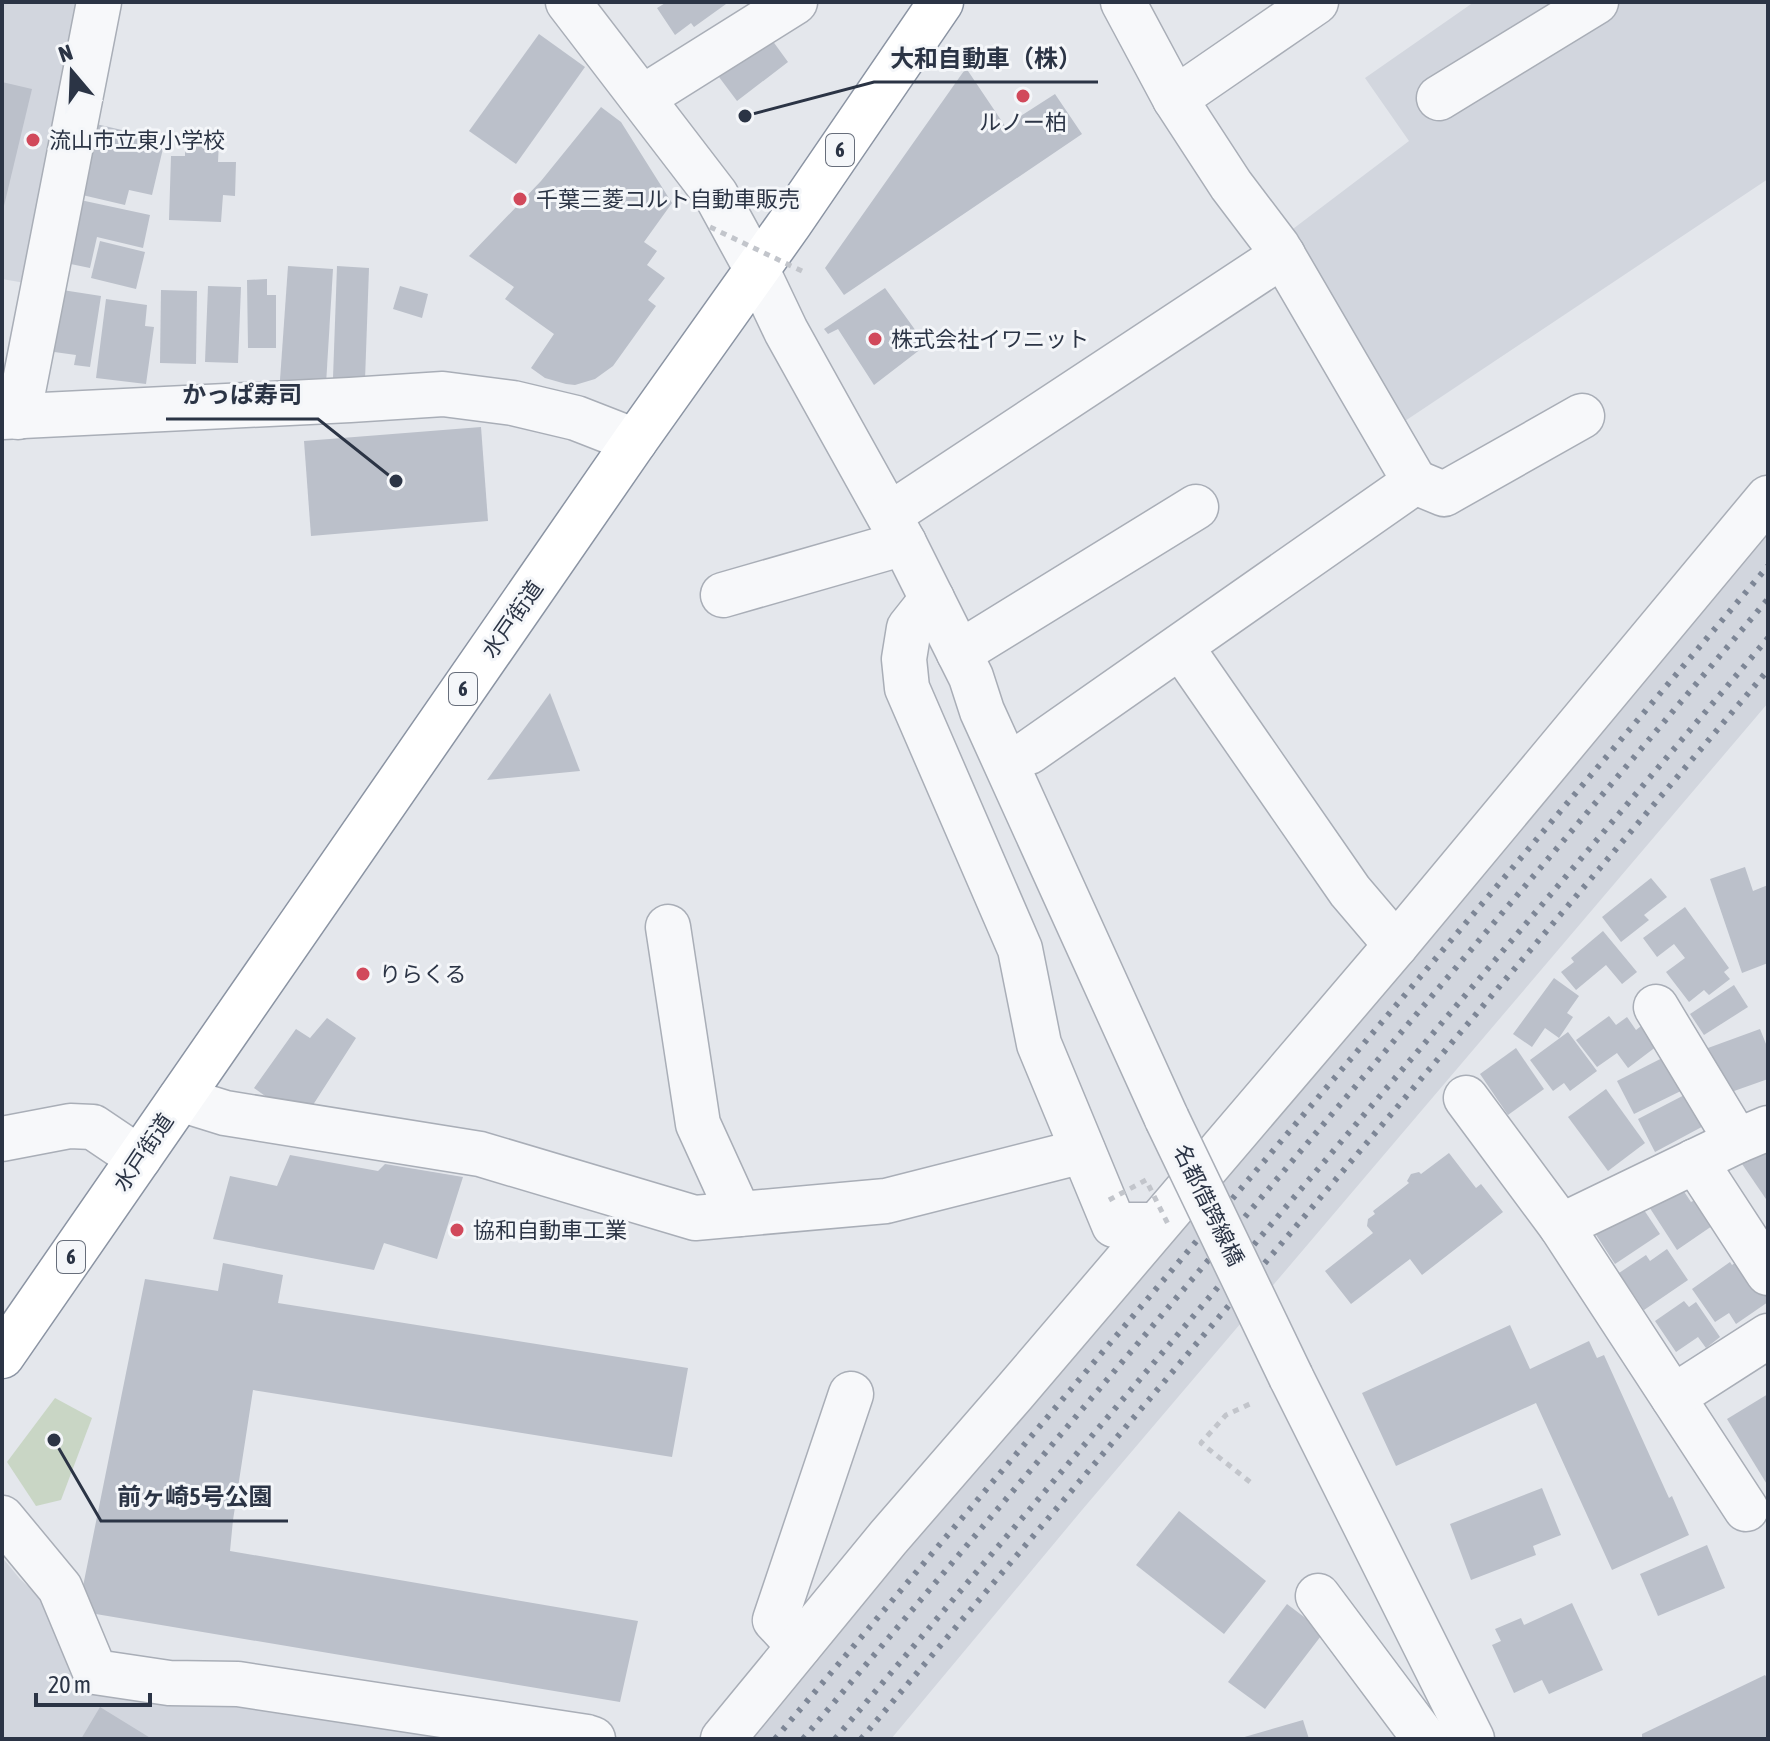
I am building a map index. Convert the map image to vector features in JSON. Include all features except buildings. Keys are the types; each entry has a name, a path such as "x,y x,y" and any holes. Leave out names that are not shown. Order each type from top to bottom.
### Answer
{"highway":[{"name":"水戸街道","path":"2,1356 941,2"}],"street":[{"path":"99,2 10,417 443,394 513,403 576,418 635,441"},
{"name":"名都借跨線橋","path":"568,2 716,195 801,359 896,529 971,680 1167,1119 1457,1725"},
{"path":"642,98 795,2"},
{"path":"1123,2 1175,99 1231,185 1283,255 1415,482 1444,494 1582,416"},
{"path":"1175,99 1316,2"},
{"path":"1439,98 1596,2"},
{"path":"723,595 896,529 1283,255"},
{"path":"1029,752 1415,482"},
{"path":"723,1739 888,1538 1165,1230 1192,1184 1396,945 1768,498"},
{"path":"1192,1184 1123,1084 963,719 971,680 1196,507"},
{"path":"932,599 909,628 904,659 907,688 1020,949 1039,1044 1114,1225 1165,1230"},
{"path":"1181,647 1350,891 1396,945"},
{"path":"971,680 1007,696 1029,752 1072,843 1148,1050 1192,1184"},
{"path":"668,927 698,1124 739,1214"},
{"path":"1561,1226 1752,1135 1656,1007"},
{"path":"1466,1098 1561,1226 1746,1509"},
{"path":"180,1099 225,1113 480,1154 695,1218 886,1201 1083,1151"},
{"path":"2,1139 70,1126 93,1127 139,1158"},
{"path":"1695,1161 1768,1273"},
{"path":"1673,1397 1768,1336"},
{"path":"799,1646 775,1620 851,1394"},
{"path":"2,1518 60,1588 95,1672 169,1683 238,1684 593,1739"},
{"path":"1318,1596 1425,1739"}],"path":[{"path":"710,227 806,273"},
{"path":"1109,1200 1146,1180 1165,1230"},
{"path":"1250,1482 1201,1443 1226,1415 1254,1402"}],"shaded area":[{"name":"流山市立東小学校","path":"2,2 95,2 31,284 2,279"},
{"path":"1474,2 1768,2 1768,179 1396,427 1281,238 1409,141 1365,78"},
{"path":"1768,533 1768,703 891,1739 751,1739 1069,1358"},
{"path":"2,1557 46,1603 74,1685 134,1698 221,1699 479,1739 2,1739"}],"green space":[{"path":"55,1398 92,1418 61,1500 36,1506 7,1462"}],"railway":[{"path":"775,1739 1768,566"},
{"path":"803,1739 1768,599"},
{"path":"835,1739 1768,638"},
{"path":"861,1739 1768,670"}],"place":[{"name":"ルノー柏","path":"1023,96"},
{"name":"大和自動車（株）","path":"745,116"},
{"name":"流山市立東小学校","path":"33,140"},
{"name":"千葉三菱コルト自動車販売","path":"520,199"},
{"name":"株式会社イワニット","path":"875,339"},
{"name":"かっぱ寿司","path":"396,481"},
{"name":"りらくる","path":"363,974"},
{"name":"協和自動車工業","path":"457,1230"},
{"name":"前ヶ崎5号公園","path":"54,1440"}]}
